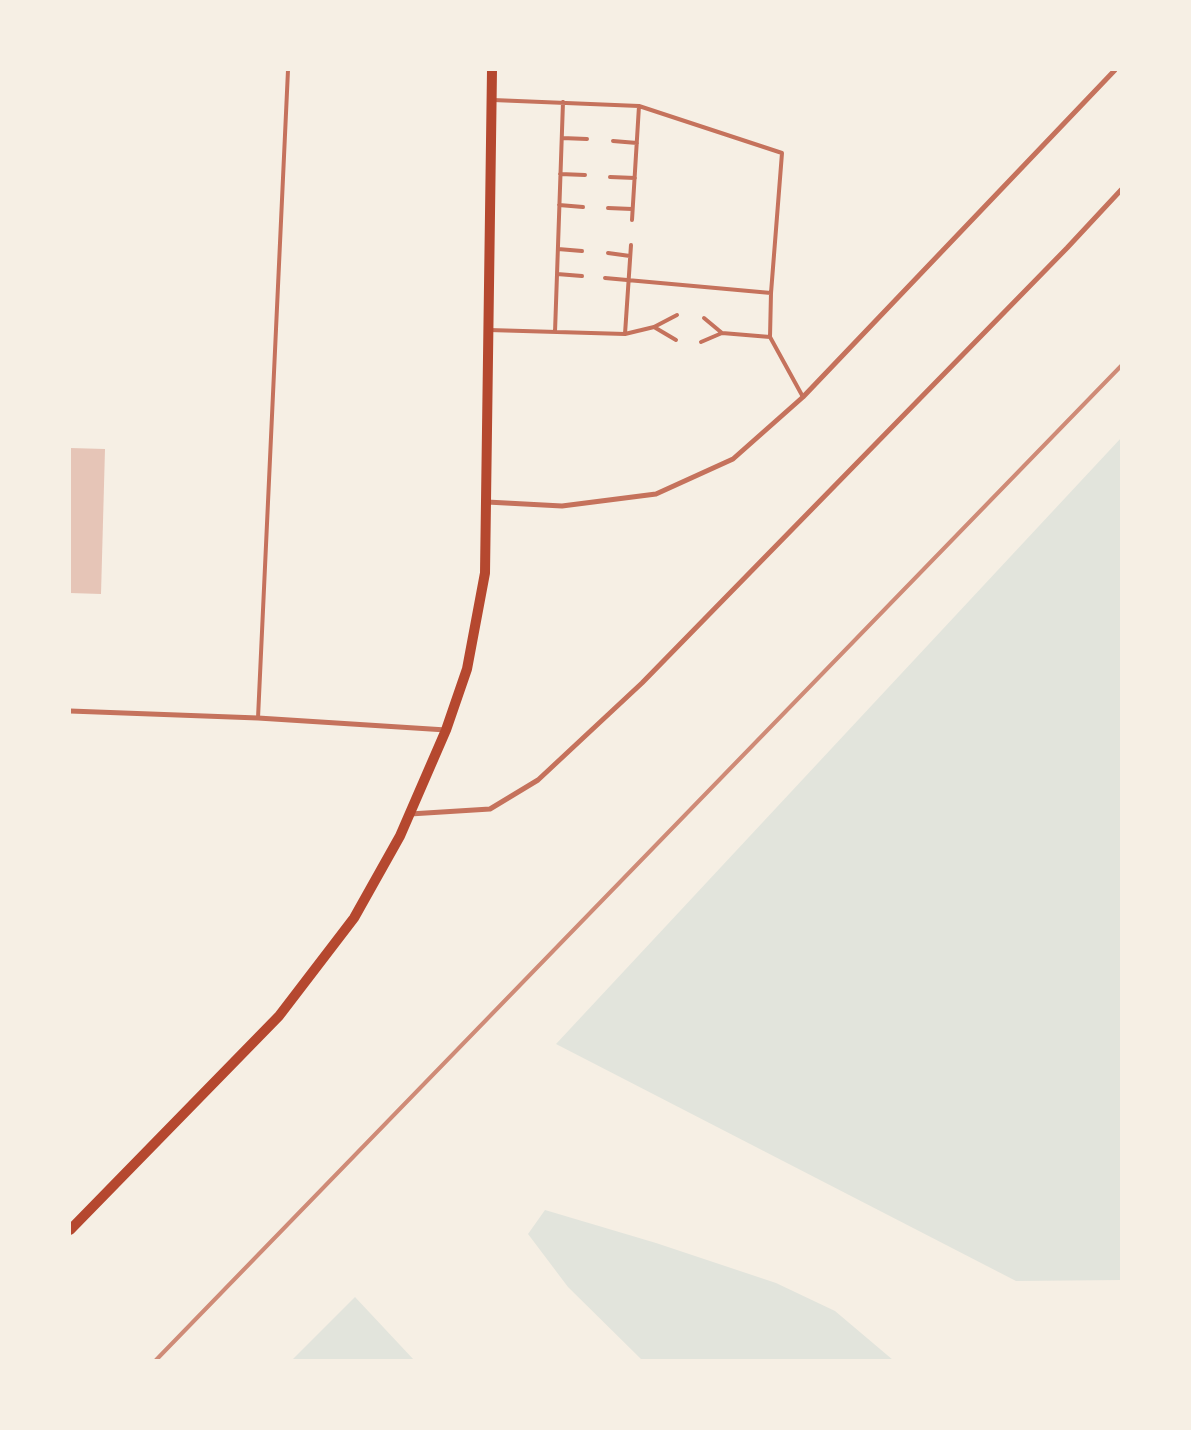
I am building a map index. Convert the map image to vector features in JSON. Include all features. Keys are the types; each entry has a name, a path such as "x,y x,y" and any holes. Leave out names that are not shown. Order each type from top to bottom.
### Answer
{"main road":[{"path":"70,1230 279,1016 354,918 410,814 446,730 467,669 485,573 492,70"}],"street":[{"path":"487,502 562,506 656,494 733,459 803,397 1115,70"},
{"path":"410,814 490,808 538,780 642,683 1067,248 1121,190"},
{"path":"70,712 258,718 446,730"}],"lane":[{"path":"258,718 288,70"},
{"path":"492,100 639,106 782,153 770,293 770,337 803,397"},
{"path":"555,332 563,102"},
{"path":"632,220 639,106"},
{"path":"562,138 587,140"},
{"path":"613,141 637,143"},
{"path":"560,174 585,175"},
{"path":"610,177 635,178"},
{"path":"559,205 583,207"},
{"path":"608,208 632,209"},
{"path":"624,334 631,245"},
{"path":"558,249 582,251"},
{"path":"608,253 630,256"},
{"path":"557,274 582,276"},
{"path":"605,278 770,293"},
{"path":"489,330 624,334 654,327 677,315"},
{"path":"704,318 722,333"},
{"path":"654,327 676,340"},
{"path":"701,342 722,333 770,337"}],"shaded area":[{"path":"1121,438 1121,1280 1016,1281 556,1044"},
{"path":"545,1210 656,1243 776,1283 835,1311 893,1360 642,1360 568,1287 528,1234"},
{"path":"355,1297 414,1360 292,1360"}],"building":[{"path":"70,448 105,449 101,594 70,593"}],"railway":[{"path":"156,1360 1121,366"}]}
